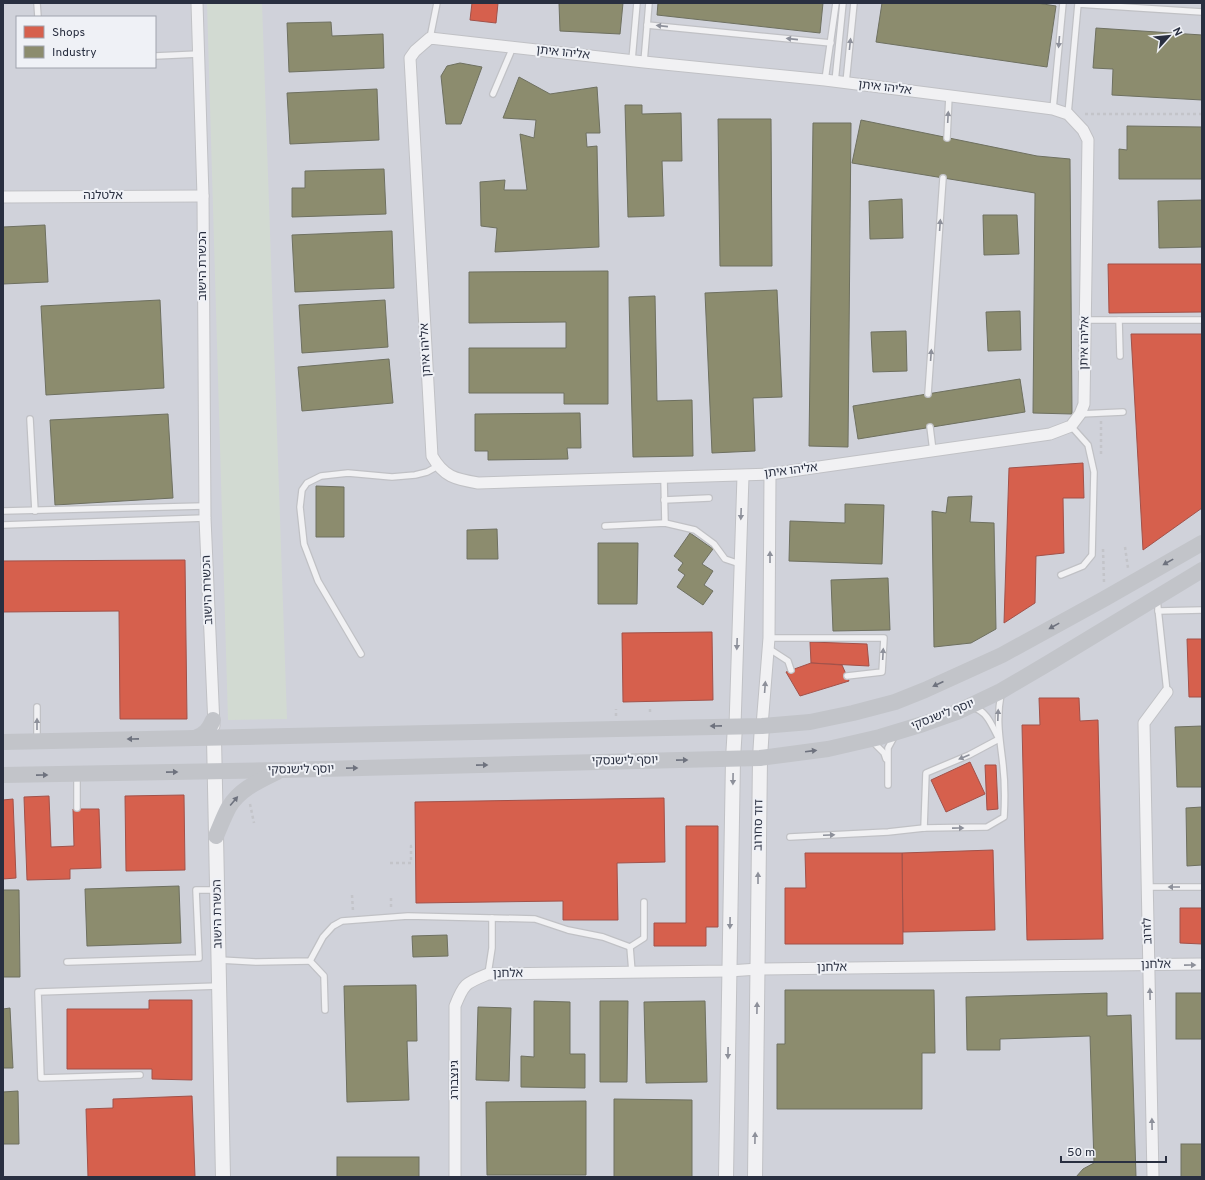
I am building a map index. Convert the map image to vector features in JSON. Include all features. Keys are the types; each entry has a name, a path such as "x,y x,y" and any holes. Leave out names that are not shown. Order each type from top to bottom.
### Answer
{"main road":[{"path":"3,742 762,726 810,722 853,714 895,702 1002,655 1201,544"},
{"name":"יוסף לישנסקי","path":"3,775 733,759 760,758 828,749 871,739 923,724 968,707 1001,691 1052,661 1158,604 1202,570"},
{"path":"195,738 206,732 213,720"},
{"path":"216,836 229,807 239,795 247,787 282,770"}],"street":[{"name":"הכשרת הישוב","path":"197,3 203,196 204,506 215,771 223,1177"},
{"name":"אליהו איתן","path":"430,38 513,47 835,82 1053,109 1068,114 1083,130 1088,140 1084,404 1080,414 1071,426 1050,434 770,474 478,483 461,480 446,474 438,466 432,456 410,58 415,51 430,38"},
{"name":"אלטלנה","path":"3,197 203,196"},
{"name":"דוד סחרוב","path":"755,1177 760,758 769,643 770,474"},
{"path":"726,1177 733,759 743,476"},
{"name":"לזרוב","path":"1153,1177 1144,723 1167,692"},
{"name":"אלחנן","path":"465,985 488,974 729,971 758,969 1202,964"},
{"name":"גינצבורג","path":"455,1177 455,1006 465,985"}],"lane":[{"path":"37,3 38,16"},
{"path":"430,38 437,3"},
{"path":"632,60 637,3"},
{"path":"644,62 649,3"},
{"path":"835,82 831,43 836,3"},
{"path":"835,82 843,3"},
{"path":"835,82 854,3"},
{"path":"1053,109 1063,3"},
{"path":"1068,114 1078,4 1202,12"},
{"path":"647,25 831,43"},
{"path":"493,94 513,47"},
{"path":"156,56 199,54"},
{"path":"947,138 949,96"},
{"path":"928,394 943,178"},
{"path":"1085,320 1202,320"},
{"path":"1119,320 1120,356"},
{"path":"1080,414 1123,412"},
{"path":"30,419 35,511"},
{"path":"1061,575 1083,566 1092,555 1094,472 1088,445 1071,426"},
{"path":"930,427 933,451"},
{"path":"361,654 318,581 304,544 300,507 302,490 307,483 321,476 348,473 392,477 427,472 438,466"},
{"path":"664,478 665,522"},
{"path":"664,500 709,498"},
{"path":"3,511 204,506"},
{"path":"3,525 205,518"},
{"path":"605,526 665,522 696,530 714,544 725,559 740,564"},
{"path":"1167,692 1158,604 1202,610"},
{"path":"769,643 884,638 882,672 847,676"},
{"path":"769,643 788,661 792,670"},
{"path":"790,837 888,832 924,828 987,827 1004,817 1005,800 1003,765 999,739 998,714 1001,691"},
{"path":"37,707 37,741"},
{"path":"968,707 979,709 989,720 999,739"},
{"path":"888,785 888,748 896,732"},
{"path":"871,739 884,753 887,764"},
{"path":"924,828 926,773 969,755 999,739"},
{"path":"76,774 77,808"},
{"path":"1147,887 1202,887"},
{"path":"68,962 200,958 196,890 217,890"},
{"path":"630,947 644,938 644,902"},
{"path":"310,961 323,937 333,926 342,920 408,916 535,919 568,930 618,941 630,947"},
{"path":"488,974 492,948 492,918"},
{"path":"630,947 632,972"},
{"path":"219,960 256,962 310,961 324,976 325,1010"},
{"path":"140,1075 41,1078 38,992 219,986"}],"path":[{"path":"1068,114 1202,114"},
{"path":"1125,547 1130,584"},
{"path":"390,863 411,863 411,846 415,846"},
{"path":"352,896 353,919"}],"shaded area":[{"path":"3,3 1202,3 1202,1177 3,1177"},
{"path":"207,3 262,3 287,719 228,720"}],"building: Shops":[{"path":"472,3 498,3 496,23 470,20"},
{"path":"1108,264 1202,264 1202,312 1109,313"},
{"path":"1131,334 1202,334 1202,508 1143,550"},
{"path":"1083,463 1084,498 1063,498 1064,553 1036,556 1035,603 1004,623 1009,468"},
{"path":"185,560 187,719 120,719 119,611 3,612 3,561"},
{"path":"712,632 713,700 623,702 622,633"},
{"path":"1187,639 1202,639 1202,697 1189,697"},
{"path":"810,642 867,644 869,666 811,663"},
{"path":"811,663 842,665 849,681 800,696 786,672"},
{"path":"1039,698 1079,698 1080,721 1098,720 1103,939 1027,940 1022,725 1040,725"},
{"path":"970,762 985,794 946,812 931,780"},
{"path":"985,765 996,765 998,809 987,810"},
{"path":"184,795 185,870 126,871 125,796"},
{"path":"49,796 51,847 74,846 73,809 99,809 101,868 70,869 70,879 27,880 24,797"},
{"path":"664,798 665,862 617,863 618,920 563,920 563,901 416,903 415,802"},
{"path":"13,799 16,878 3,879 3,800"},
{"path":"686,826 718,826 718,927 706,927 706,946 654,946 654,923 686,923"},
{"path":"993,850 995,930 903,932 902,853"},
{"path":"805,853 902,853 903,944 785,944 785,888 806,888"},
{"path":"1180,908 1202,908 1202,944 1180,943"},
{"path":"149,1000 192,1000 192,1080 152,1079 152,1069 67,1069 67,1009 149,1009"},
{"path":"192,1096 195,1177 88,1177 86,1109 113,1108 113,1099"}],"building: Industry":[{"path":"559,3 623,3 620,34 560,31"},
{"path":"658,3 823,3 820,33 657,15"},
{"path":"882,3 1037,3 1056,6 1047,67 876,42"},
{"path":"331,22 332,36 383,34 384,68 289,72 287,23"},
{"path":"1096,28 1202,35 1202,100 1112,95 1113,69 1093,68"},
{"path":"460,63 482,67 461,124 446,124 441,76 447,66"},
{"path":"519,77 550,94 597,87 600,133 586,133 587,147 597,146 599,247 495,252 497,228 481,226 480,182 505,180 504,190 527,190 520,134 534,138 536,120 503,118"},
{"path":"377,89 379,140 290,144 287,93"},
{"path":"625,105 642,105 642,114 681,113 682,161 662,161 664,216 628,217"},
{"path":"718,119 771,119 772,266 720,266"},
{"path":"861,120 1037,156 1070,159 1072,414 1033,413 1035,193 852,163"},
{"path":"813,123 851,123 848,447 809,446"},
{"path":"1127,126 1202,127 1202,179 1119,179 1119,149 1127,150"},
{"path":"384,169 386,214 292,217 292,188 305,188 305,171"},
{"path":"902,199 903,238 870,239 869,201"},
{"path":"1202,200 1202,247 1159,248 1158,201"},
{"path":"983,215 1017,215 1019,254 984,255"},
{"path":"45,225 48,282 3,284 3,227"},
{"path":"392,231 394,288 295,292 292,235"},
{"path":"608,271 608,404 564,404 564,393 469,393 469,348 566,348 566,322 469,323 469,272"},
{"path":"777,290 782,397 753,398 755,451 712,453 705,293"},
{"path":"655,296 657,401 692,400 693,456 633,457 629,297"},
{"path":"160,300 164,388 46,395 41,306"},
{"path":"385,300 388,347 302,353 299,305"},
{"path":"1020,311 1021,350 988,351 986,312"},
{"path":"906,331 907,371 873,372 871,332"},
{"path":"389,359 393,403 302,411 298,367"},
{"path":"1020,379 1025,412 858,439 853,406"},
{"path":"580,413 581,448 567,448 568,459 488,460 488,451 475,451 475,414"},
{"path":"168,414 173,498 55,505 50,420"},
{"path":"316,486 344,487 344,537 316,537"},
{"path":"972,496 970,522 994,523 996,629 971,643 934,647 932,511 946,513 948,497"},
{"path":"845,504 884,505 882,564 789,561 790,521 845,523"},
{"path":"497,529 498,559 467,559 467,530"},
{"path":"690,533 713,549 702,564 713,571 704,585 713,591 703,605 677,587 685,575 678,570 683,563 674,556"},
{"path":"598,543 638,543 637,604 598,604"},
{"path":"888,578 890,630 833,631 831,580"},
{"path":"1202,726 1202,787 1177,787 1175,727"},
{"path":"1202,807 1202,865 1187,866 1186,808"},
{"path":"179,886 181,943 87,946 85,889"},
{"path":"3,890 19,890 20,977 3,977"},
{"path":"447,935 448,956 413,957 412,936"},
{"path":"416,985 417,1041 407,1041 409,1100 347,1102 344,986"},
{"path":"785,990 934,990 935,1053 922,1053 922,1109 777,1109 777,1044 785,1044"},
{"path":"1107,993 1107,1016 1131,1015 1136,1177 1076,1177 1083,1169 1094,1163 1090,1036 1000,1039 1000,1050 967,1050 966,997"},
{"path":"1176,993 1202,993 1202,1039 1176,1039"},
{"path":"534,1001 570,1002 570,1054 585,1054 585,1088 521,1087 521,1056 534,1057"},
{"path":"600,1001 628,1001 627,1082 600,1082"},
{"path":"705,1001 707,1082 646,1083 644,1002"},
{"path":"478,1007 511,1008 509,1081 476,1080"},
{"path":"10,1008 13,1068 3,1068 3,1009"},
{"path":"18,1091 19,1144 3,1144 3,1092"},
{"path":"614,1099 692,1100 692,1177 614,1177"},
{"path":"586,1101 586,1175 487,1175 486,1102"},
{"path":"1181,1144 1202,1144 1202,1177 1181,1177"},
{"path":"337,1157 419,1157 419,1177 337,1177"}]}
